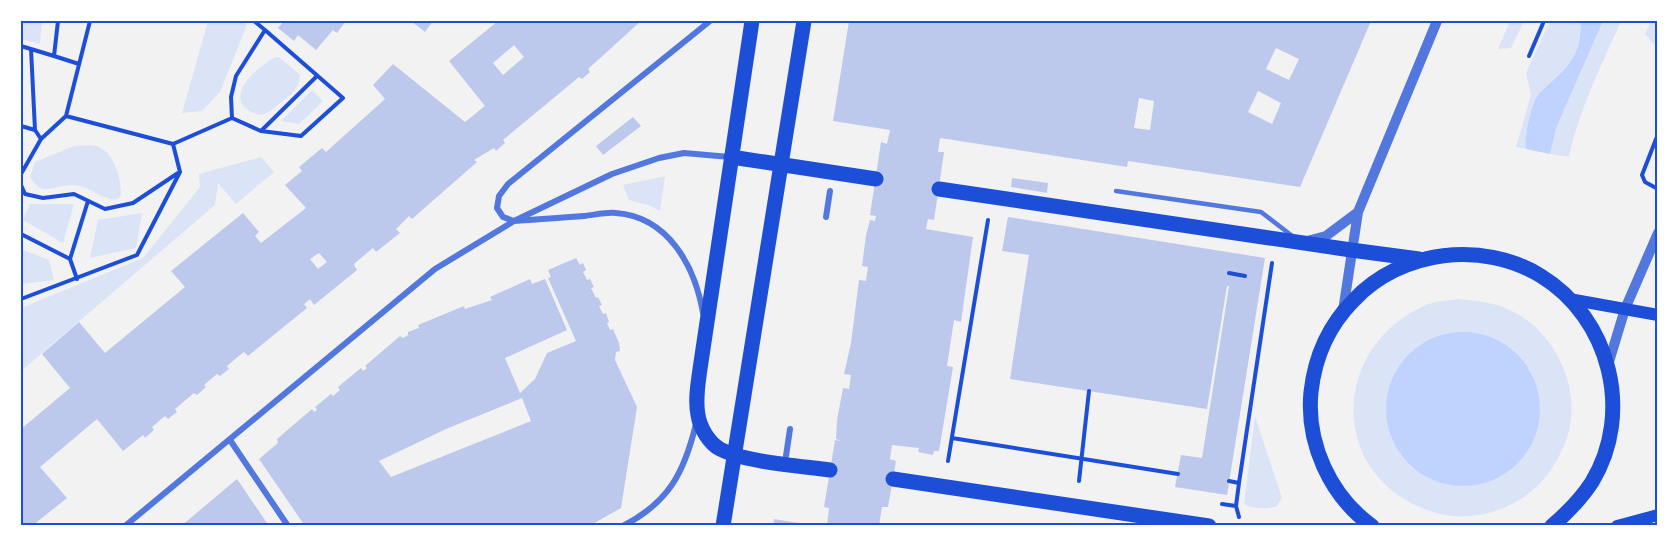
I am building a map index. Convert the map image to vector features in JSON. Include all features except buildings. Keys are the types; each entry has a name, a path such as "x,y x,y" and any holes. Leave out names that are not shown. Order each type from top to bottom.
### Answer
{"main road":[{"path":"752,21 706,329 696,403 698,418 706,436 718,448 735,456 785,460 830,470"},
{"path":"723,526 804,21"},
{"path":"731,157 781,165 831,183 876,179"},
{"path":"939,189 1422,259"},
{"path":"1372,526 1350,507 1323,466 1310,422 1313,376 1318,357 1330,330 1343,311 1375,280 1422,259 1474,254 1502,259 1542,276 1585,316 1599,340 1608,365 1613,414 1611,433 1603,458 1592,482 1575,505 1552,526"},
{"path":"1569,299 1658,315"},
{"path":"893,479 1209,526"},
{"path":"1617,526 1658,514"}],"street":[{"path":"706,329 701,300 689,267 676,246 657,226 642,219 615,213 514,221 503,217 497,208 499,196 508,184 710,21"},
{"path":"1343,311 1358,212 1437,21"},
{"path":"125,526 435,269 514,221 612,174 659,158 684,153 731,157"},
{"path":"826,217 831,183"},
{"path":"1300,243 1326,236 1358,212"},
{"path":"1608,365 1625,309 1658,233"},
{"path":"623,526 641,517 670,489 683,468 698,418"},
{"path":"785,460 790,429"},
{"path":"230,440 288,526"}],"lane":[{"path":"1116,191 1260,213 1300,243"}],"path":[{"path":"54,56 58,21"},
{"path":"21,174 41,139 66,116 90,21"},
{"path":"66,116 173,144 232,118 261,131 301,136 342,98 254,21"},
{"path":"1529,56 1544,21"},
{"path":"232,118 231,98 236,76 265,30"},
{"path":"21,46 79,64"},
{"path":"30,49 34,130"},
{"path":"261,131 317,76"},
{"path":"21,126 34,130 41,139"},
{"path":"1658,134 1642,175 1645,182 1658,189"},
{"path":"21,299 137,255 180,172 173,144"},
{"path":"21,185 25,194 42,198 74,194 105,209 134,203 180,172"},
{"path":"77,279 70,259 88,201"},
{"path":"938,466 948,462 988,219"},
{"path":"21,234 70,259"},
{"path":"1239,517 1236,506 1239,483 1273,261 1280,257"},
{"path":"1229,273 1245,276"},
{"path":"1079,482 1089,391"},
{"path":"952,438 1178,474"},
{"path":"1230,481 1239,483"}],"shaded area":[{"path":"21,21 42,21 40,44 21,39"},
{"path":"208,21 241,21 247,25 220,92 202,111 182,113"},
{"path":"1510,21 1524,21 1511,48 1498,49"},
{"path":"1550,21 1581,21 1580,39 1569,63 1535,99 1527,129 1526,149 1516,147 1531,95 1526,73"},
{"path":"1603,21 1621,21 1585,104 1569,157 1550,154 1557,126"},
{"path":"1651,21 1658,21 1658,49 1645,34"},
{"path":"276,57 300,75 297,87 272,110 259,115 243,105 240,98 242,90 253,74"},
{"path":"312,90 323,101 299,124 281,121"},
{"path":"90,145 105,150 113,161 120,182 121,195 118,199 107,198 79,186 66,185 44,189 35,184 30,177 35,162 74,146"},
{"path":"261,157 274,172 236,204 218,183 215,205 21,371 21,308 143,258 200,187 199,174"},
{"path":"665,176 660,211 629,200 623,185"},
{"path":"30,204 74,204 63,243 23,220"},
{"path":"142,213 136,248 90,258 98,220"},
{"path":"21,249 49,260 54,280 21,284"},
{"path":"1457,299 1500,306 1530,322 1555,351 1564,368 1572,406 1565,443 1554,465 1540,483 1523,498 1512,504 1481,515 1471,516 1451,516 1432,512 1391,490 1369,465 1357,437 1354,407 1359,377 1373,348 1395,324 1426,305","holes":["1529,368 1534,379 1540,411 1536,432 1526,453 1412,467 1400,453 1391,437"]},
{"path":"1255,416 1282,498 1276,507 1256,508 1244,504"}],"water":[{"path":"1581,21 1603,21 1557,126 1550,154 1526,149 1527,129 1535,99 1565,69 1573,57 1579,42"},
{"path":"1463,332 1492,338 1506,345 1517,355 1527,366 1534,380 1540,409 1534,438 1527,452 1517,463 1506,473 1492,480 1463,486 1434,480 1420,473 1409,463 1399,452 1392,438 1386,409 1392,380 1399,366 1409,355 1420,345 1434,338"}]}
